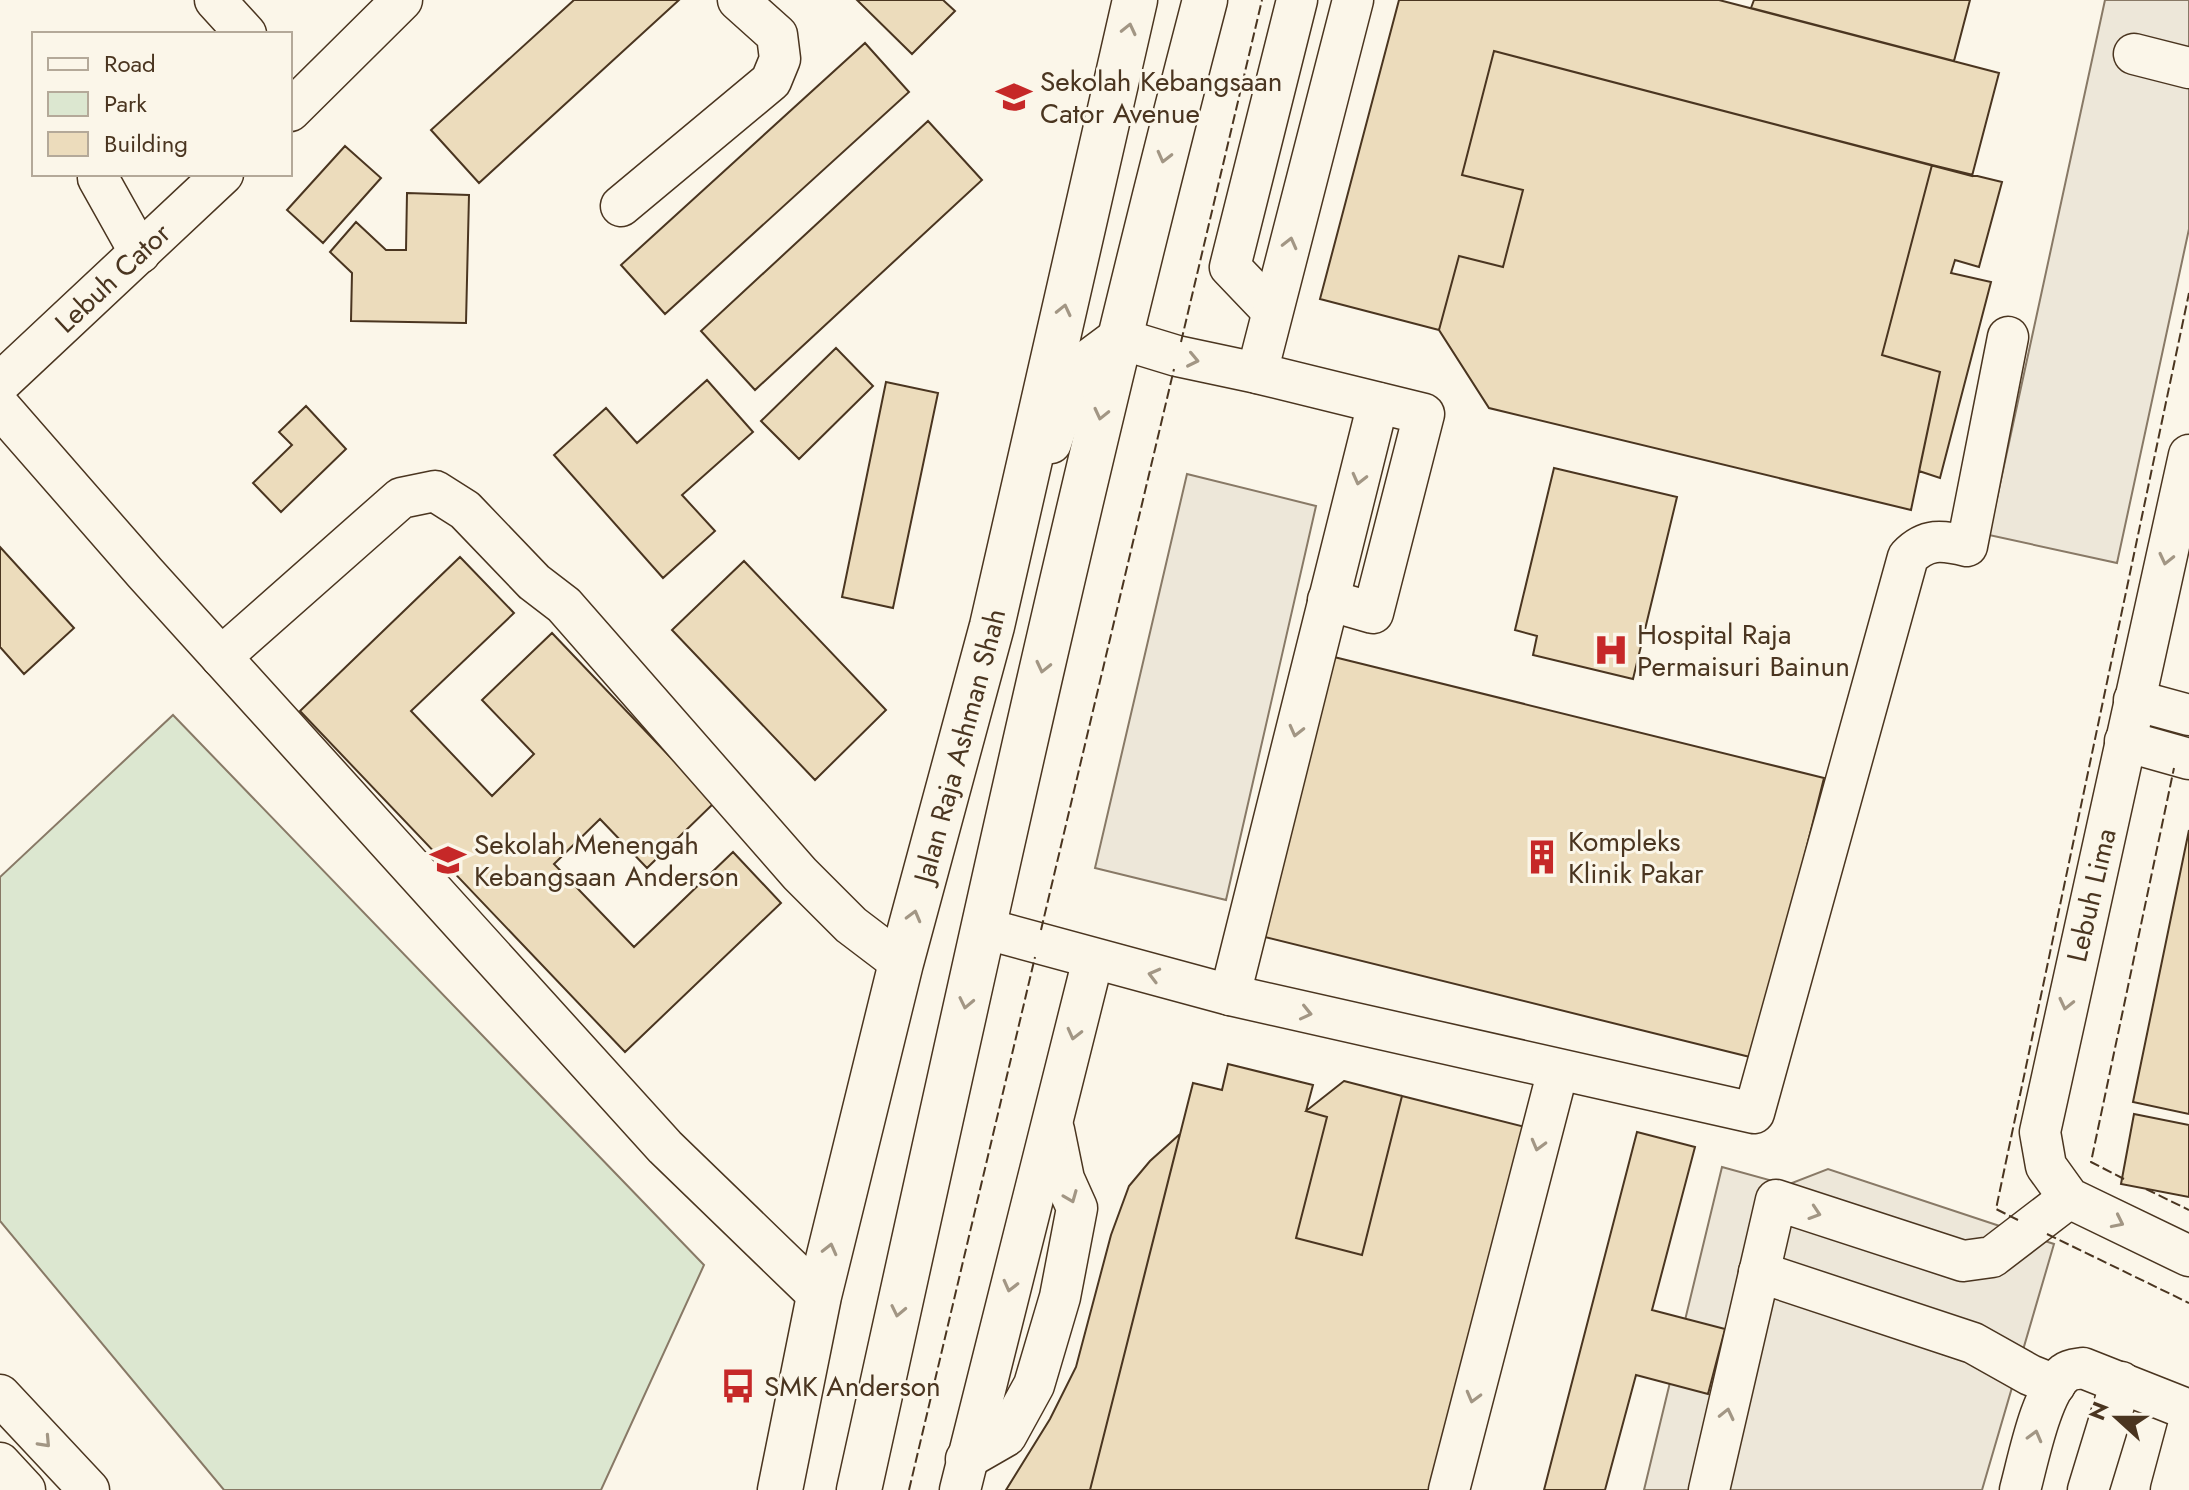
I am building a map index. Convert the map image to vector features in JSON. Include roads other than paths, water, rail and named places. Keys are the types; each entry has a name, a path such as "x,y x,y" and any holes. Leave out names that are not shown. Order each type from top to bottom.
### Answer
{"main road":[{"name":"Jalan Raja Ashman Shah","path":"780,1490 819,1296 901,963 992,626 1135,0"},
{"path":"859,1490 1118,338 1205,0"}],"street":[{"path":"294,98 402,0"},
{"path":"621,206 771,81 780,59 777,35 738,0"},
{"path":"1272,311 1230,267 1297,0"},
{"path":"1257,373 1353,0"},
{"path":"2134,54 2189,68"},
{"path":"98,176 140,253"},
{"name":"Lebuh Cator","path":"0,383 221,176"},
{"path":"983,928 1230,995 1754,1113 1908,557 1920,545 1942,540 1967,546 2008,337"},
{"path":"992,626 1075,370 1118,338 1177,356 1424,414 1373,613 1328,600"},
{"path":"1230,995 1378,403"},
{"path":"0,407 221,657 665,1147 819,1296"},
{"name":"Lebuh Lima","path":"2189,455 2184,500 2134,700 2040,1132 2046,1166 2069,1198 2189,1256"},
{"path":"221,657 401,498 435,491 465,510 534,582 564,605 800,874 851,925 901,963"},
{"path":"2134,700 2189,715"},
{"path":"2125,741 2189,759"},
{"path":"963,1475 1093,959"},
{"path":"1449,1490 1558,1070"},
{"path":"1709,1490 1776,1200 1963,1261 1992,1257 2069,1198"},
{"path":"1759,1272 1973,1343 2030,1375 2055,1385"},
{"path":"2020,1490 2041,1416 2055,1385 2067,1371 2083,1368 2189,1410"},
{"path":"2088,1490 2121,1382"},
{"path":"0,1395 80,1487"},
{"path":"2171,1490 2189,1423"},
{"path":"0,1463 25,1490"}],"place":[{"name":"Sekolah Kebangsaan Cator Avenue","path":"1014,97"},
{"name":"Hospital Raja Permaisuri Bainun","path":"1611,650"},
{"name":"Kompleks Klinik Pakar","path":"1542,857"},
{"name":"Sekolah Menengah Kebangsaan Anderson","path":"448,860"},
{"name":"SMK Anderson","path":"738,1386"}]}
